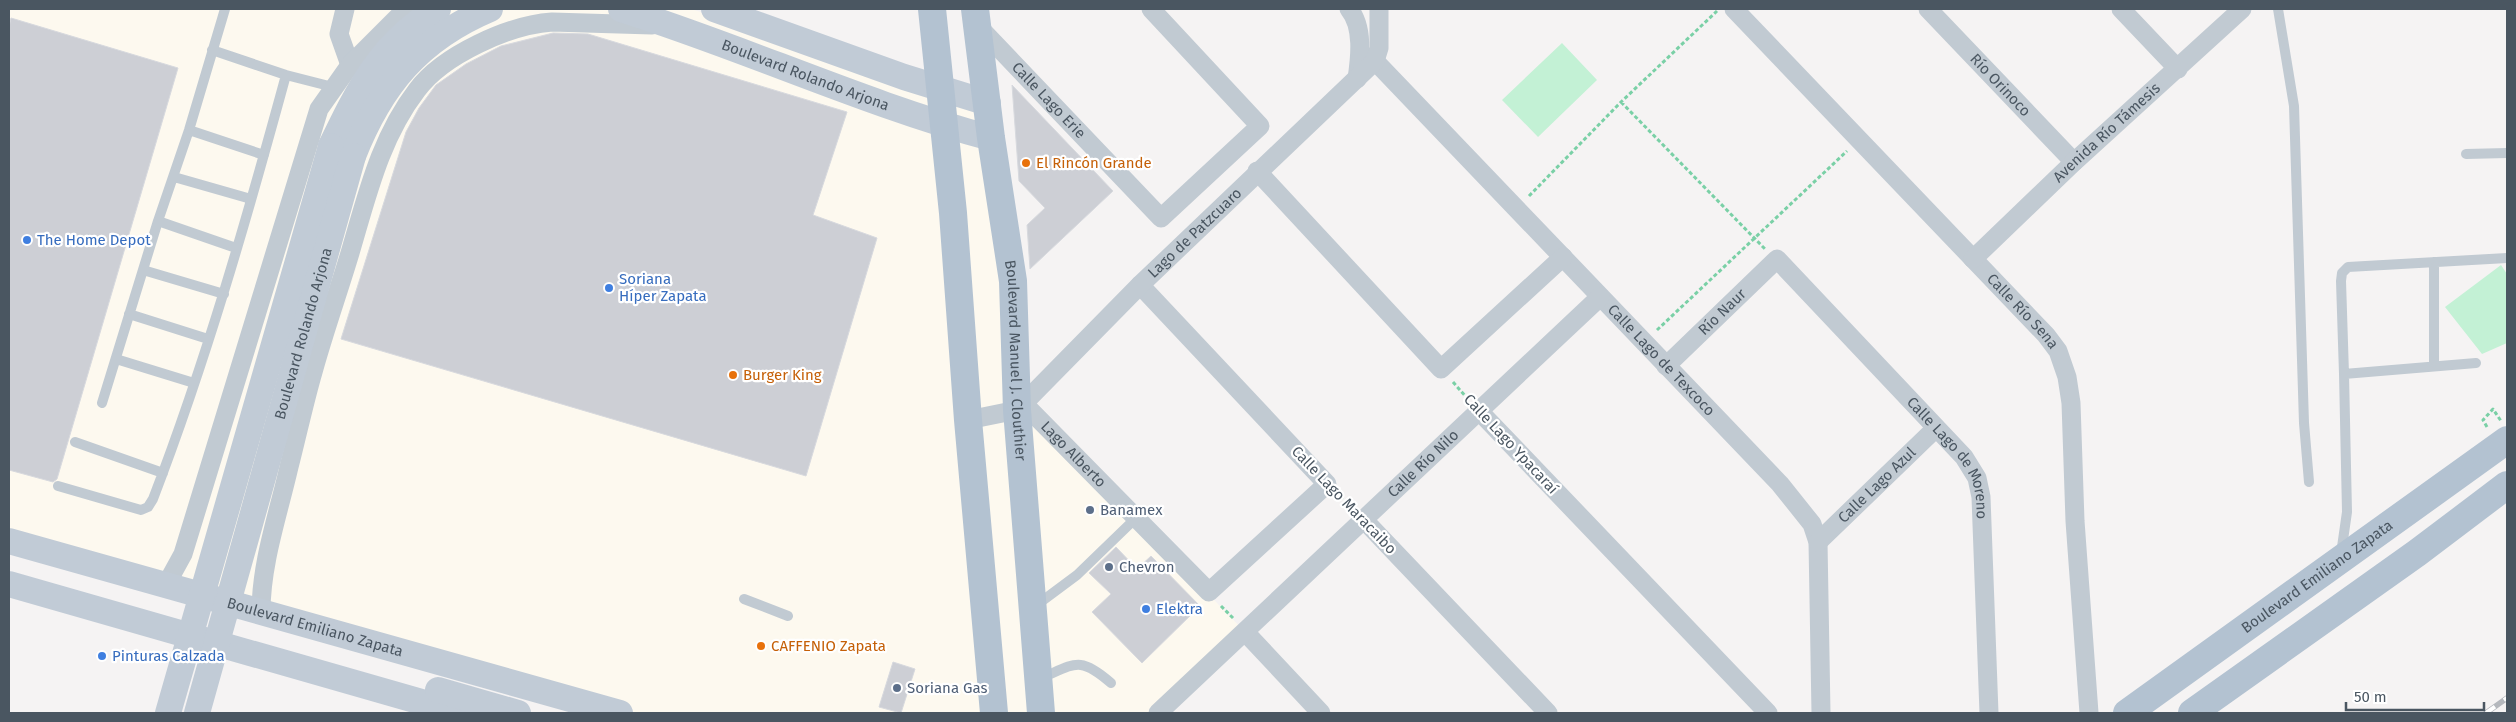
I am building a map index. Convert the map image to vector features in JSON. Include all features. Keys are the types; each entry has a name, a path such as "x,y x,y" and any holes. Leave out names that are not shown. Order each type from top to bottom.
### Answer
{"main road":[{"name":"Boulevard Rolando Arjona","path":"197,713 342,151 353,100 377,62 398,37 438,9"},
{"name":"Boulevard Rolando Arjona","path":"168,713 342,151 365,124 380,99 417,53 464,20 490,9"},
{"name":"Boulevard Rolando Arjona","path":"621,9 673,25 945,126 991,138"},
{"path":"932,9 945,126 968,420 994,713"},
{"name":"Boulevard Rolando Arjona","path":"726,11 817,47 988,103"},
{"name":"Boulevard Manuel J. Clouthier","path":"976,17 991,138 1013,280 1032,609 1042,713"},
{"name":"Boulevard Emiliano Zapata","path":"2127,713 2341,558 2505,431"},
{"path":"2192,713 2409,558 2507,485"},
{"name":"Boulevard Emiliano Zapata","path":"9,541 261,612 561,705 620,713"},
{"path":"9,584 460,713"},
{"path":"384,692 411,684 440,690 518,713"}],"street":[{"path":"345,9 339,34 350,65"},
{"path":"166,585 183,554 318,110 333,86 350,65 406,9"},
{"name":"Calle Lago Erie","path":"976,17 1161,218 1260,126 1151,9"},
{"path":"1349,9 1357,28 1361,54 1357,79"},
{"path":"1357,28 1371,9"},
{"path":"1375,61 1379,48 1379,9"},
{"name":"Calle Río Sena","path":"1731,9 2046,334 2058,351 2067,377 2071,403 2075,521 2089,713"},
{"name":"Río Orinoco","path":"1928,9 2074,162"},
{"path":"2121,9 2178,69"},
{"name":"Avenida Río Támesis","path":"1972,259 2074,162 2242,9"},
{"path":"261,612 265,568 312,372 373,175 398,117 418,88 432,73 471,48 521,26 535,23 573,21 673,25"},
{"name":"Lago de Patzcuaro","path":"1020,407 1140,285 1375,61"},
{"name":"Calle Lago de Texcoco","path":"1375,61 1800,507 1812,524 1818,542 1821,713"},
{"path":"1258,171 1441,369 1563,257"},
{"name":"Río Naur","path":"1666,366 1776,259"},
{"name":"Calle Lago de Moreno","path":"1776,259 1964,457 1976,478 1981,497 1989,713"},
{"name":"Calle Lago Maracaibo","path":"1140,285 1327,484"},
{"name":"Calle Río Nilo","path":"1158,713 1365,521 1600,296"},
{"path":"968,420 1020,407"},
{"name":"Lago Alberto","path":"1020,407 1137,517 1209,592"},
{"name":"Calle Lago Ypacaraí","path":"1479,411 1768,713"},
{"name":"Calle Lago Azul","path":"1818,542 1936,428"},
{"path":"1209,592 1327,484"},
{"name":"Calle Lago Maracaibo","path":"1365,521 1548,713"},
{"path":"183,554 216,571 238,576 253,574 265,568"},
{"path":"1246,633 1321,713"}],"lane":[{"path":"102,403 158,221 190,130 225,9"},
{"path":"2278,9 2294,106 2304,424 2309,482"},
{"path":"212,50 286,75 333,86"},
{"path":"58,486 141,510 148,507 153,500 224,294 286,75"},
{"path":"190,130 264,155"},
{"path":"2466,154 2507,153"},
{"path":"174,177 251,199"},
{"path":"158,221 236,248"},
{"path":"2341,558 2347,512 2341,280 2345,270 2352,266 2507,258"},
{"path":"2434,262 2434,366"},
{"path":"143,270 224,294"},
{"path":"129,314 208,339"},
{"path":"116,359 194,383"},
{"path":"2344,374 2476,362"},
{"path":"75,442 163,473"},
{"path":"1032,609 1077,574 1137,517"},
{"path":"744,599 788,616"},
{"path":"1038,679 1072,665 1082,665 1089,666 1111,683"}],"path":[{"path":"1516,209 1621,102 1731,9"},
{"path":"1621,102 1753,238 1776,259"},
{"path":"1644,342 1859,140"},
{"name":"Calle Lago Ypacaraí","path":"1441,369 1479,411"},
{"path":"2484,420 2493,409 2505,431"},
{"name":"Calle Lago Maracaibo","path":"1327,484 1365,521"},
{"path":"1209,592 1246,633"}],"shaded area":[{"path":"9,9 691,9 988,103 1017,396 1246,633 1158,713 626,713 9,541"}],"green space":[{"path":"1562,43 1597,80 1538,137 1502,100"},
{"path":"2501,265 2507,274 2507,343 2482,354 2445,307"}],"building":[{"path":"11,18 178,68 57,479 53,482 9,470 9,27"},
{"name":"Soriana Híper Zapata","path":"553,33 588,34 847,112 813,215 877,238 806,476 341,339 406,132 419,108 436,85 466,64 501,46"},
{"path":"1012,85 1113,191 1030,269 1027,225 1045,208 1019,181"},
{"name":"Elektra","path":"1116,547 1137,569 1151,556 1200,606 1142,663 1092,612 1111,594 1089,573"},
{"name":"Soriana Gas","path":"893,662 915,669 901,713 879,707"}],"railway":[{"path":"2486,713 2507,698"}],"place":[{"name":"El Rincón Grande","path":"1026,163"},
{"name":"The Home Depot","path":"27,240"},
{"name":"Soriana Híper Zapata","path":"609,288"},
{"name":"Burger King","path":"733,375"},
{"name":"Banamex","path":"1090,510"},
{"name":"Chevron","path":"1109,567"},
{"name":"Elektra","path":"1146,609"},
{"name":"CAFFENIO Zapata","path":"761,646"},
{"name":"Pinturas Calzada","path":"102,656"},
{"name":"Soriana Gas","path":"897,688"}]}
